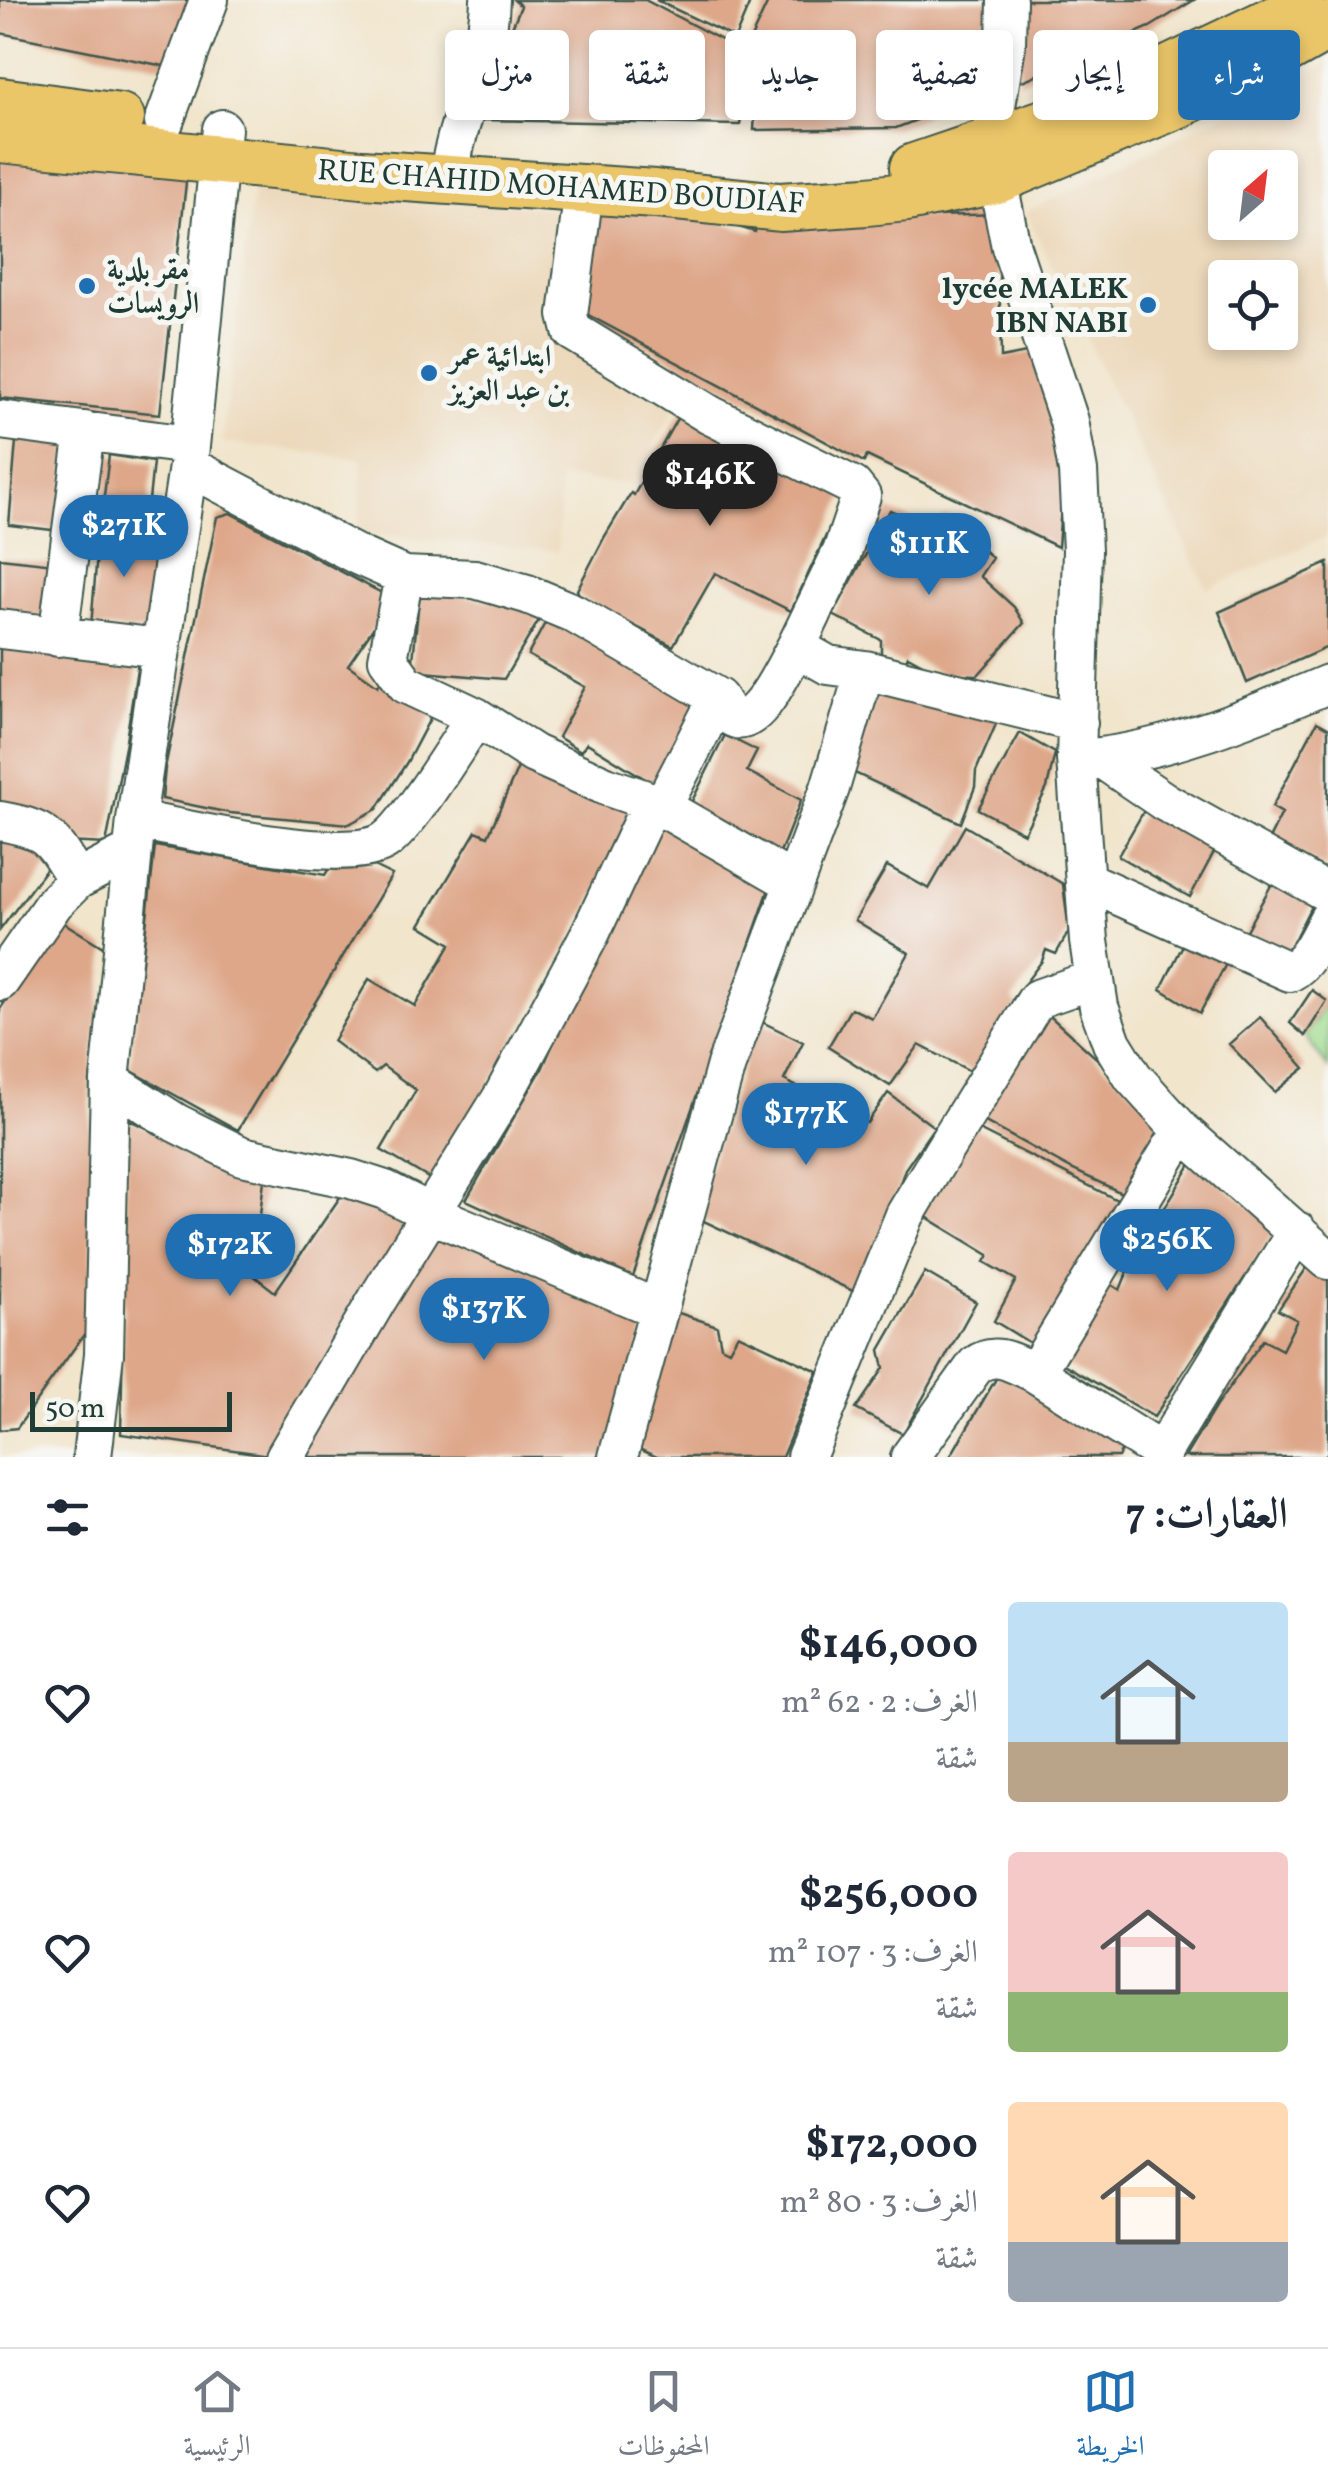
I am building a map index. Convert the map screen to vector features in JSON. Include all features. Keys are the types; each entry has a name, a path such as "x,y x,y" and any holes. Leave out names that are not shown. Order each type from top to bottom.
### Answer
{"main road":[{"name":"RUE CHAHID MOHAMED BOUDIAF","path":"1257,30 1316,0"},
{"name":"RUE CHAHID MOHAMED BOUDIAF","path":"1297,30 1328,26"},
{"name":"RUE CHAHID MOHAMED BOUDIAF","path":"450,165 584,190 780,207 907,197 994,161 1085,110 1178,67"},
{"name":"RUE CHAHID MOHAMED BOUDIAF","path":"0,102 164,122 220,144"},
{"name":"RUE CHAHID MOHAMED BOUDIAF","path":"0,138 220,144 450,165 787,175 994,161"}],"street":[{"path":"164,122 209,0"},
{"path":"450,165 481,54 490,0"},
{"path":"1007,0 994,161 1012,247 1068,420 1078,471 1086,881 1092,980 1112,1043 1134,1077 1182,1131 1328,1260"},
{"path":"92,1457 104,1354 110,1081 134,836 188,455 220,144"},
{"path":"0,420 85,431 188,455 359,556 404,576 475,580 528,594 591,622 718,698 730,716 748,719 768,696 796,647 842,552 861,496 853,486 710,415 572,331 568,315 584,190"},
{"path":"58,637 85,431"},
{"path":"404,576 388,659 406,684 476,717 534,754 657,805 794,883"},
{"path":"0,629 160,648"},
{"path":"796,647 828,664 865,670 1084,747 1165,802 1328,894"},
{"path":"618,1457 726,1066 830,788 865,670"},
{"path":"1084,747 1191,736 1328,684"},
{"path":"285,1457 538,1032 718,698"},
{"path":"0,981 54,903 134,836 318,849 374,847 395,833 476,717"},
{"path":"0,821 33,827 45,834 77,880"},
{"path":"1086,881 1290,972 1298,969 1328,920"},
{"path":"806,1457 905,1215 942,1153 1037,999 1092,980"},
{"path":"110,1081 176,1124 242,1156 385,1190 432,1214 658,1310"},
{"path":"1035,1373 1182,1131"},
{"path":"910,1457 976,1365 997,1356 1035,1373 1160,1455 1297,1231"}],"shaded area":[{"name":"lycée MALEK IBN NABI","path":"1328,63 1328,536 1207,589 1026,212 1212,120 1300,120 1300,77"},
{"name":"ابتدائية عمر بن عبد العزيز","path":"255,178 572,211 560,339 677,405 631,484 560,478 558,551 357,534 362,459 222,442"}],"green space":[{"path":"1328,1000 1328,1068 1305,1036"}],"building":[{"path":"0,0 197,0 169,67 0,33"},
{"path":"514,0 645,0 702,30 589,30 589,120 705,120 705,31 725,42 725,120 741,120 740,125 481,120 569,120 569,30 511,30 521,6"},
{"path":"656,0 751,0 738,30 725,30 725,33"},
{"path":"769,0 1002,0 988,30 876,30 876,120 917,120 896,128 754,130 755,120 856,120 856,30 755,30"},
{"path":"1016,0 1194,0 1143,30 1033,30 1033,76 1020,82"},
{"name":"مقر بلدية الرويسات","path":"0,151 187,174 160,414 0,398"},
{"path":"592,197 672,208 755,232 756,222 998,214 1001,358 1036,351 1053,411 1062,492 1058,547 867,456 864,462 579,310"},
{"path":"683,408 848,488 791,611 715,573 673,646 580,597 577,590"},
{"path":"17,429 70,433 61,531 9,525"},
{"path":"109,455 153,462 148,510 103,504"},
{"path":"890,510 933,530 946,515 992,558 980,576 1014,607 1024,623 978,675 941,674 908,656 904,665 881,654 881,640 833,615"},
{"path":"230,513 393,599 348,665 378,686 382,679 436,707 377,809 349,824 230,813 162,799 217,517"},
{"path":"99,529 157,534 147,632 91,627"},
{"path":"0,558 55,564 53,618 0,613"},
{"path":"1328,563 1328,647 1247,683 1219,612"},
{"path":"420,588 545,610 504,679 412,671"},
{"path":"552,610 708,700 663,790 587,743 581,751 558,737 585,687 528,655"},
{"path":"0,633 140,649 106,844 66,842 0,930"},
{"path":"882,684 1002,710 976,771 975,787 961,823 846,769"},
{"path":"1317,722 1328,728 1328,870 1269,839 1282,813 1272,807"},
{"path":"1020,733 1055,753 1047,788 1024,833 978,809"},
{"path":"725,735 757,751 747,771 801,800 774,868 687,811"},
{"path":"523,756 644,806 435,1182 381,1150 416,1090 383,1066 375,1073 333,1041 369,979 415,1006 451,944 420,925 476,831 488,836"},
{"path":"1149,802 1219,843 1190,897 1118,856"},
{"path":"656,810 773,878 633,1277 466,1200 542,1069"},
{"path":"965,826 1063,884 1069,931 1056,954 1046,950 1013,999 1021,1014 982,1077 919,1045 890,1086 828,1047 851,1008 872,1018 909,953 855,920 887,866 929,889"},
{"path":"155,846 325,875 341,850 392,875 238,1130 130,1070"},
{"path":"1278,873 1315,898 1286,956 1244,934"},
{"path":"61,921 106,949 90,1081 93,1322 17,1428 0,1430 0,1009"},
{"path":"1186,939 1227,962 1200,1013 1161,989"},
{"path":"1312,990 1327,1001 1305,1036 1290,1023"},
{"path":"1041,1008 1168,1123 1128,1196 969,1113"},
{"path":"1260,1017 1305,1068 1275,1092 1229,1044"},
{"path":"758,1020 803,1042 784,1080 867,1123 888,1093 934,1127 905,1169 882,1237 855,1292 693,1216"},
{"path":"127,1119 264,1180 253,1275 275,1292 347,1187 413,1222 269,1455 121,1434"},
{"path":"965,1123 1121,1202 1040,1349 994,1321 1016,1280 985,1262 989,1255 915,1210"},
{"path":"1193,1161 1277,1228 1154,1417 1050,1356 1098,1276 1120,1290 1131,1263"},
{"path":"438,1220 650,1313 606,1457 295,1457"},
{"path":"1308,1266 1328,1279 1325,1457 1185,1457 1263,1340 1282,1350 1297,1320 1278,1310"},
{"path":"925,1272 976,1302 903,1434 856,1409 884,1368 880,1350"},
{"path":"670,1310 717,1326 721,1346 729,1350 738,1334 818,1371 782,1457 657,1457 632,1446"},
{"path":"1004,1365 1127,1442 1118,1457 950,1457"}],"place":[{"name":"مقر بلدية الرويسات","path":"87,286"},
{"name":"lycée MALEK IBN NABI","path":"1148,305"},
{"name":"ابتدائية عمر بن عبد العزيز","path":"429,373"}]}
